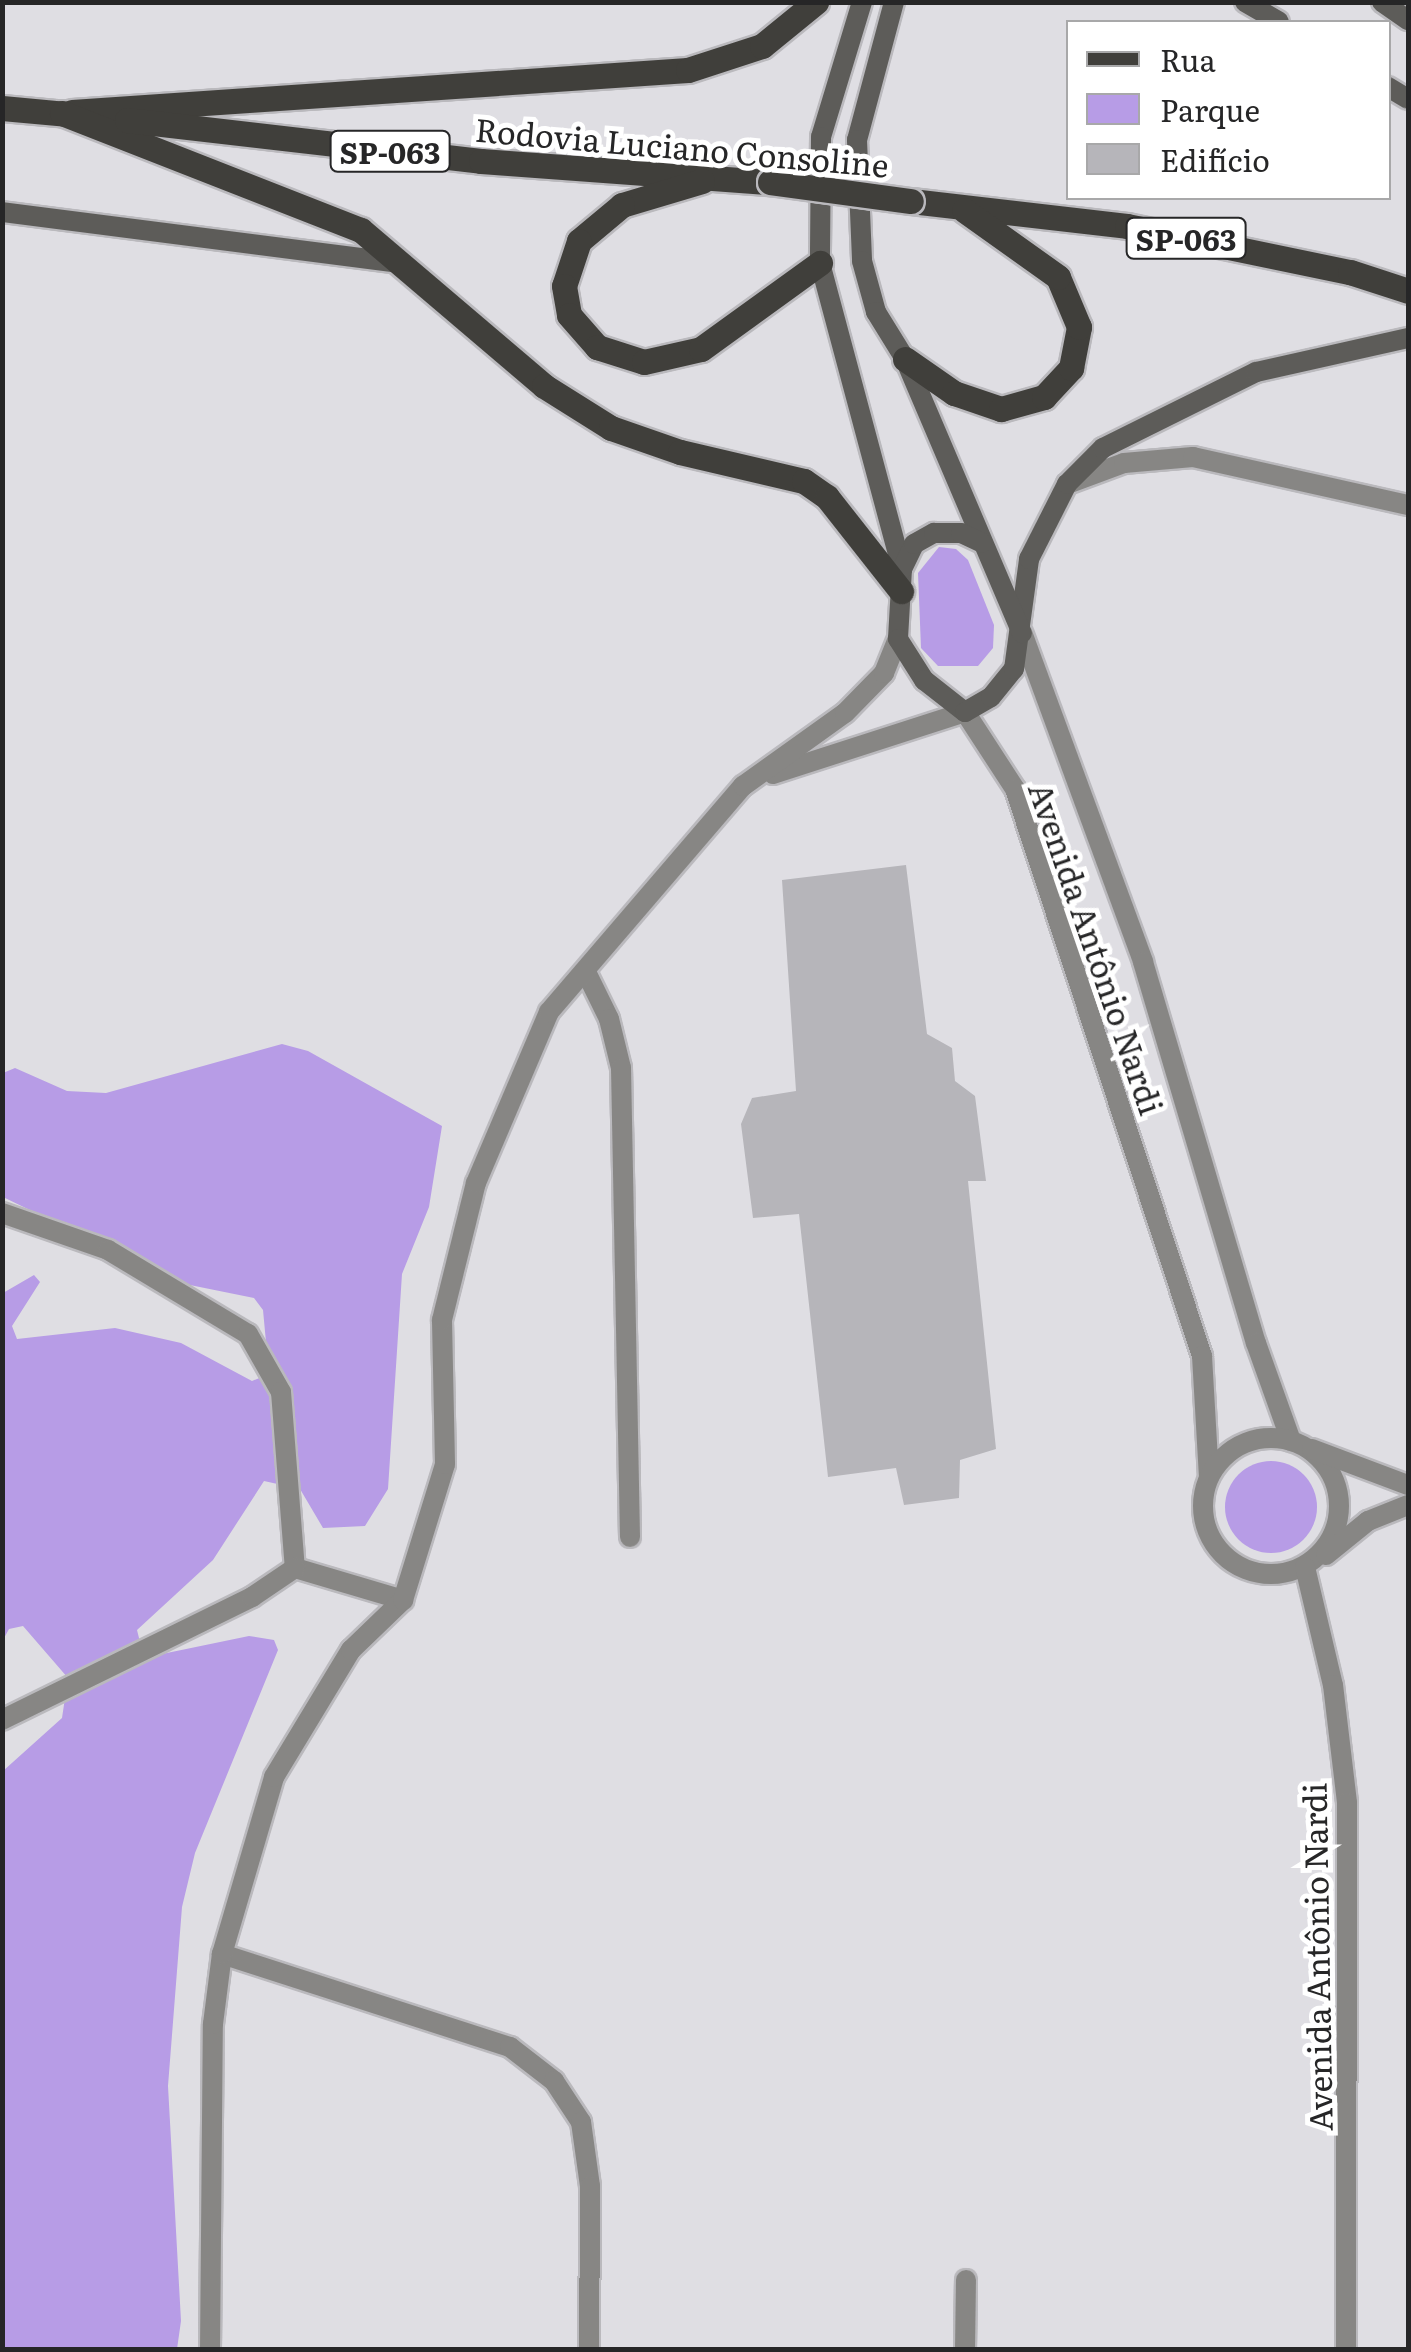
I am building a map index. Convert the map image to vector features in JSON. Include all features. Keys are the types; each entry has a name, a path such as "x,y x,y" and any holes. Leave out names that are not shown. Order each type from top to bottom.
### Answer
{"main road":[{"path":"62,113 688,70 762,46 816,2"},
{"path":"862,2 821,137 820,263 901,580"},
{"name":"Avenida Antônio Nardi","path":"894,2 856,140 862,261 876,312 905,359 1023,635"},
{"path":"1245,2 1276,20"},
{"path":"1382,2 1408,20"},
{"name":"Rodovia Luciano Consoline","path":"2,108 481,161 720,176 1127,226 1350,272 1408,291"},
{"path":"62,113 314,207 409,264 506,354 583,413 644,442 804,480 827,497 901,580"},
{"path":"720,176 622,205 579,240 564,286 569,315 582,334 619,356 676,357 732,331 820,263"},
{"path":"905,359 954,393 1001,409 1044,397 1070,368 1079,327 1058,276 960,208"},
{"path":"2,212 285,243 409,264"},
{"path":"965,712 991,697 1014,669 1023,635 1029,558 1067,484 1103,448 1256,372 1408,338"},
{"path":"898,639 901,580 914,544 934,533 961,533 982,543"},
{"name":"Avenida Antônio Nardi","path":"898,639 924,680 965,712"}],"street":[{"path":"1067,484 1124,463 1194,456 1408,505"},
{"name":"Avenida Antônio Nardi","path":"1023,635 1144,962 1256,1344 1299,1444"},
{"path":"210,2350 213,2024 222,1954 274,1777 351,1650 403,1600 445,1464 442,1320 476,1183 550,1012 743,786 846,712 884,673 898,639"},
{"path":"743,786 872,737 965,712"},
{"name":"Avenida Antônio Nardi","path":"965,712 1015,789 1202,1356 1209,1478"},
{"path":"586,972 609,1019 621,1068 630,1537"},
{"path":"2,1213 108,1250 248,1334 282,1392 295,1568"},
{"path":"1408,1485 1299,1444 1261,1438 1239,1445 1209,1478 1205,1524 1230,1561 1271,1575 1309,1566 1368,1521 1408,1505"},
{"path":"1299,1444 1323,1462 1339,1503 1336,1525 1309,1566"},
{"name":"Avenida Antônio Nardi","path":"1309,1566 1333,1685 1347,1803 1346,2350"},
{"path":"295,1568 403,1600"},
{"path":"2,1720 252,1597 295,1568"},
{"path":"222,1954 510,2047 554,2081 580,2122 590,2186 589,2350"},
{"path":"965,2350 966,2280"}],"green space":[{"path":"939,547 956,549 968,560 994,625 993,648 978,666 938,666 921,648 918,573"},
{"path":"282,1044 308,1051 442,1126 429,1207 402,1274 388,1489 365,1526 323,1528 300,1489 264,1481 213,1560 137,1630 141,1646 162,1654 249,1636 274,1640 278,1650 195,1853 182,1907 168,2086 181,2321 177,2349 3,2349 3,1771 62,1718 68,1678 23,1626 9,1629 3,1640 3,1293 34,1275 40,1282 12,1326 17,1339 115,1328 181,1343 252,1381 269,1374 263,1310 254,1298 180,1283 3,1197 3,1073 15,1068 67,1091 106,1093"},
{"path":"1271,1461 1289,1464 1304,1474 1314,1489 1314,1525 1304,1540 1289,1550 1271,1553 1253,1550 1238,1540 1228,1525 1225,1507 1228,1489 1238,1474 1253,1464"}],"building":[{"path":"906,865 927,1034 952,1048 955,1081 975,1096 986,1181 968,1181 996,1449 960,1460 959,1498 904,1505 896,1468 828,1477 799,1214 753,1218 741,1124 752,1098 796,1091 782,880"}]}
